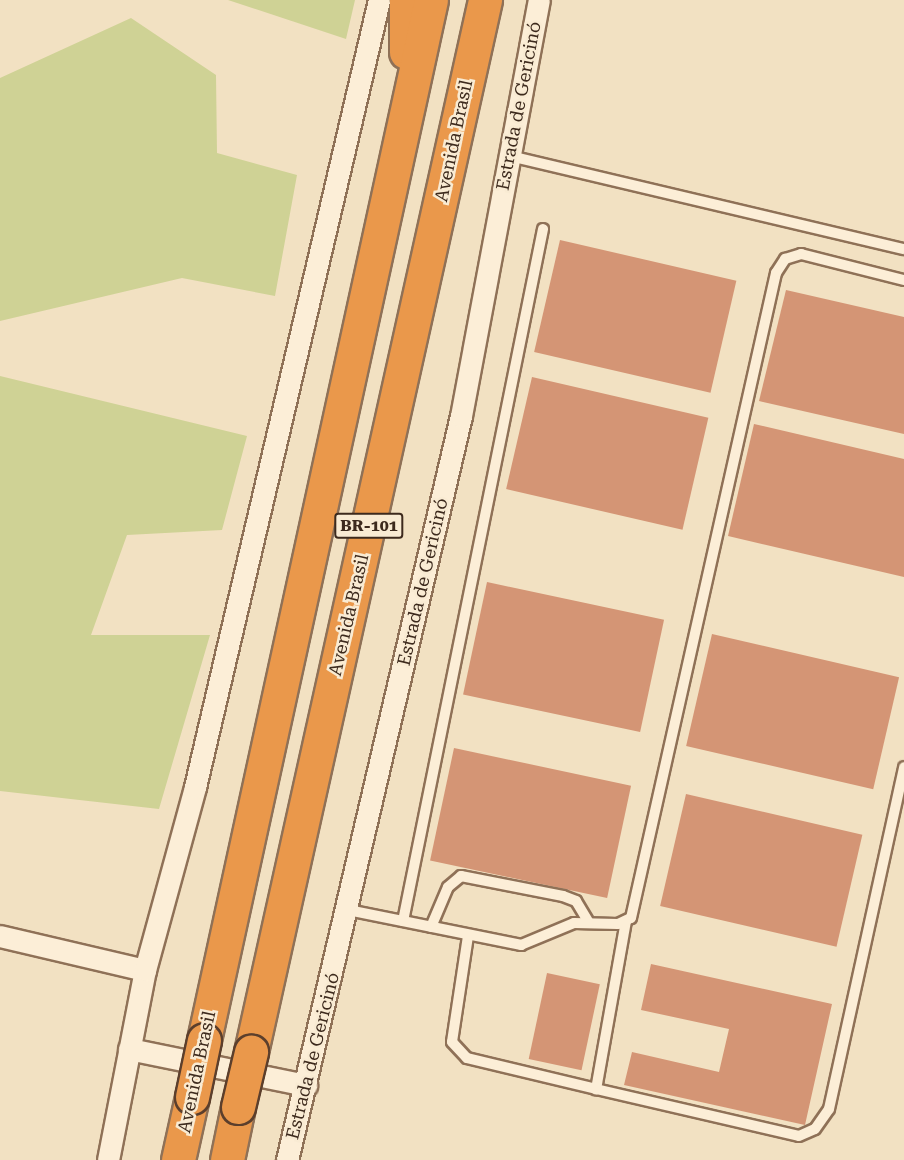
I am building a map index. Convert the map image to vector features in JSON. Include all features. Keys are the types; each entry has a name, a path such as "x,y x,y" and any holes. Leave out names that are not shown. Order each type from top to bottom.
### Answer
{"highway":[{"path":"406,0 409,98"},
{"name":"Avenida Brasil","path":"178,1160 431,0"},
{"name":"Avenida Brasil","path":"227,1160 485,0"}],"street":[{"path":"108,1160 145,970 195,787 379,0"},
{"name":"Estrada de Gericinó","path":"287,1160 348,910 458,427 539,0"},
{"path":"0,936 145,970"},
{"path":"129,1049 306,1085"}],"lane":[{"path":"510,156 904,249"},
{"path":"403,921 543,229"},
{"path":"596,1089 626,921 637,900 776,273 785,259 801,254 904,280"},
{"path":"468,936 452,1042 467,1058 798,1136 815,1129 830,1109 904,767"},
{"path":"431,927 448,887 461,876 563,896 576,901 588,921"},
{"path":"348,910 468,936 529,945 588,921 626,921"}],"green space":[{"path":"228,0 355,0 346,39"},
{"path":"131,18 216,75 217,153 297,175 275,296 182,278 0,321 0,78"},
{"path":"0,376 247,436 222,530 127,535 91,635 210,635 159,809 0,791"}],"building":[{"path":"560,240 736,281 710,393 534,352"},
{"path":"786,290 904,317 904,434 759,401"},
{"path":"532,377 708,418 682,530 506,489"},
{"path":"754,424 904,459 904,577 728,536"},
{"path":"487,582 664,620 640,732 463,694"},
{"path":"712,634 899,677 873,789 686,746"},
{"path":"454,748 631,786 607,898 430,860"},
{"path":"686,794 862,835 836,947 660,906"},
{"path":"651,964 832,1004 805,1125 624,1085 632,1052 719,1072 729,1029 641,1010"},
{"path":"547,973 600,984 582,1070 529,1059"}]}
